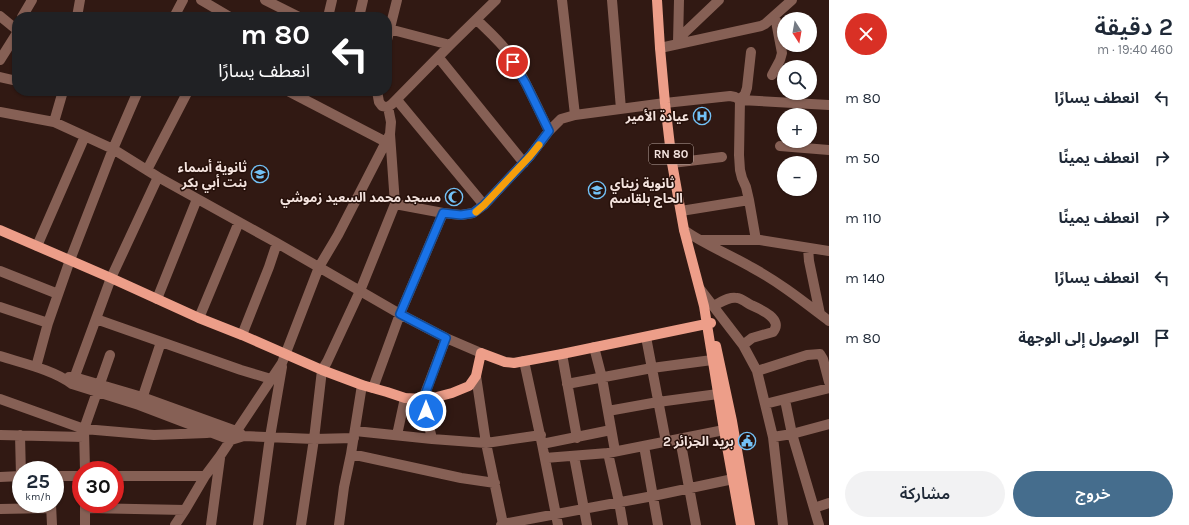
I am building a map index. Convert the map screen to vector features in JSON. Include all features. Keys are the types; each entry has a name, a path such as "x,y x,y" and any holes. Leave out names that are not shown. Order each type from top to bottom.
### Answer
{"main road":[{"name":"RN 80","path":"657,0 660,48 672,164 684,230 699,288 709,306 712,360 741,525"},
{"path":"0,230 199,318 242,335 284,358 405,398 423,400 464,389 469,386 476,376 481,353 505,362 514,363 709,324"},
{"name":"RN 80","path":"709,324 732,421 750,525"}],"street":[{"path":"25,12 32,0"},
{"path":"78,12 80,0"},
{"path":"177,12 183,0"},
{"path":"201,0 221,12"},
{"path":"265,0 289,12"},
{"path":"285,10 288,0"},
{"path":"329,12 332,0"},
{"path":"360,12 363,0"},
{"path":"392,18 397,0"},
{"path":"562,0 575,115"},
{"path":"612,0 621,109"},
{"path":"678,41 679,0"},
{"path":"678,41 719,0"},
{"path":"660,48 678,41 760,26 775,16 792,0"},
{"path":"378,96 381,105 384,107 388,107 397,100 450,45 477,20 492,1"},
{"path":"0,16 12,26"},
{"path":"772,75 782,57 782,48 775,16"},
{"path":"477,20 508,53 526,84 549,131"},
{"path":"392,30 450,45"},
{"path":"0,60 12,37"},
{"path":"751,52 747,88 745,94 740,100 739,162 749,200 756,240"},
{"path":"439,58 524,163"},
{"path":"0,77 12,80"},
{"path":"54,122 61,96"},
{"path":"36,367 48,324 70,260 113,149 136,96"},
{"path":"147,170 185,96"},
{"path":"299,96 388,138"},
{"path":"395,204 443,213 461,215 473,213 484,205 524,163 549,131 561,119 575,115 665,102 730,96 740,100 829,105"},
{"path":"397,100 484,205"},
{"path":"175,525 205,476 237,436 284,358 319,268 338,235 388,138 391,122 388,107"},
{"path":"0,112 54,122 113,149 158,177 400,314 446,338 481,353"},
{"path":"37,246 85,136"},
{"path":"301,525 314,439 322,370 360,291 395,204 388,138"},
{"path":"804,148 829,150"},
{"path":"672,164 722,157"},
{"path":"70,380 96,319 111,278 158,177"},
{"path":"157,299 197,199"},
{"path":"681,210 749,200"},
{"path":"373,388 400,314 443,213"},
{"path":"199,318 239,222"},
{"path":"684,230 699,240 788,289 829,321"},
{"path":"699,240 756,240 829,251"},
{"path":"242,335 277,243"},
{"path":"808,248 809,261 820,314"},
{"path":"0,271 58,294"},
{"path":"743,345 752,338 773,332 776,325 772,316 738,298 727,299 709,306 743,345 757,371 772,437 783,525"},
{"path":"0,308 48,324"},
{"path":"96,319 241,370 271,379"},
{"path":"646,337 666,442"},
{"path":"432,439 423,400 446,338"},
{"path":"141,401 161,342"},
{"path":"594,347 608,411 612,452 623,525"},
{"path":"562,354 577,438"},
{"path":"757,371 807,355 820,354 823,358 829,382"},
{"path":"85,461 84,433 110,355"},
{"path":"0,356 36,367 70,380 141,401 237,436"},
{"path":"258,525 270,437 284,358"},
{"path":"567,384 652,368 712,360"},
{"path":"524,361 542,440 558,525"},
{"path":"476,376 486,443 502,524 521,523 555,514 690,489 733,479"},
{"path":"339,525 344,487 362,385"},
{"path":"765,404 829,388"},
{"path":"608,411 658,402 718,394"},
{"path":"397,435 405,398"},
{"path":"0,399 84,433"},
{"path":"785,400 792,434 819,525"},
{"path":"141,401 212,433"},
{"path":"772,437 792,434 829,424"},
{"path":"0,435 84,433 154,435 212,433 237,436 314,439 354,434 397,435 486,443 577,438 611,430"},
{"path":"545,458 612,452 724,430"},
{"path":"20,435 21,461"},
{"path":"680,439 696,525"},
{"path":"644,446 658,525"},
{"path":"351,454 461,478 494,483"},
{"path":"211,525 220,456"},
{"path":"574,456 587,525"},
{"path":"0,476 12,476"},
{"path":"124,476 205,476"},
{"path":"814,508 829,503"},
{"path":"0,509 12,508"},
{"path":"124,508 185,510"},
{"path":"51,513 52,525"},
{"path":"85,513 85,525"}],"slow traffic":[{"path":"476,212 539,145"}],"place":[{"name":"عيادة الأمير","path":"702,116"},
{"name":"ثانوية أسماء بنت أبي بكر","path":"260,174"},
{"name":"ثانوية زيناي الحاج بلقاسم","path":"597,190"},
{"name":"مسجد محمد السعيد زموشي","path":"454,197"},
{"name":"بريد الجزائر 2","path":"747,441"}],"route":[{"path":"426,411 423,400 446,338 400,314 443,213 461,215 478,211 530,156 549,131 526,84 513,62"}]}
